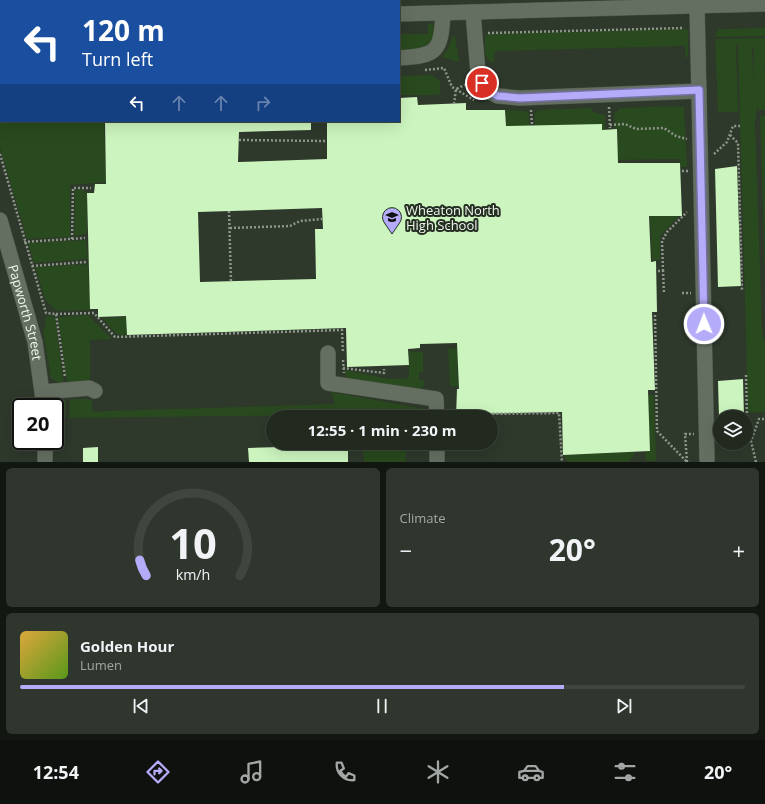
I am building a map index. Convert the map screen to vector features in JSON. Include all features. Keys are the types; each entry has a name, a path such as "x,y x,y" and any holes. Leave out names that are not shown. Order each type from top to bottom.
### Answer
{"street":[{"path":"400,14 765,4"},
{"path":"697,6 707,459"},
{"path":"473,12 478,73 484,89 498,96 520,98 699,90"},
{"path":"400,58 431,54 440,43 443,13"},
{"name":"Papworth Street","path":"0,220 30,320 43,398"},
{"path":"328,353 328,383 436,399 437,410"},
{"path":"43,392 89,388 95,391"},
{"path":"45,450 45,462"},
{"path":"437,450 437,462"}],"path":[{"path":"487,33 687,27"},
{"path":"420,71 444,68 452,87 480,103"},
{"path":"454,104 456,89"},
{"path":"616,104 608,105 610,126 625,124 636,129 664,128 676,136 689,139"},
{"path":"531,107 532,124"},
{"path":"689,133 690,145"},
{"path":"730,135 738,143 742,290"},
{"path":"239,140 327,141"},
{"path":"0,154 24,242 46,313 94,313 115,337 342,330 344,376"},
{"path":"691,171 691,178"},
{"path":"72,239 73,188 91,188"},
{"path":"664,292 662,241 667,232 690,208"},
{"path":"229,211 231,282"},
{"path":"230,228 290,226 300,221 322,219"},
{"path":"24,242 85,238"},
{"path":"32,266 86,262"},
{"path":"658,272 663,272"},
{"path":"682,293 694,292"},
{"path":"56,314 66,384"},
{"path":"655,315 657,431 686,462"},
{"path":"344,368 384,373 384,369"},
{"path":"746,375 746,410"},
{"path":"498,414 559,413 562,462"},
{"path":"753,436 759,419 765,419"},
{"path":"686,462 685,434 707,434"},
{"path":"753,449 756,462"}],"green space":[{"path":"428,22 436,27 430,47 400,55 400,34 428,34"},
{"path":"765,28 765,36 715,37 718,29"},
{"path":"686,29 688,31 688,57 685,57 685,46 495,51 494,63 490,61 485,52 485,36 487,34"},
{"path":"455,36 459,62 442,57 448,49 452,37"},
{"path":"765,38 765,68 763,70 765,69 765,110 758,110 758,105 755,121 762,331 765,343 765,412 764,409 764,412 753,413 753,410 748,410 738,44 736,46 738,112 718,112 715,39","holes":["752,48 754,48 754,81"]},
{"path":"432,75 440,81 440,93 438,95 400,95 400,76"},
{"path":"684,107 687,167 680,167 679,159 617,160 618,129 615,129 614,114 620,108"},
{"path":"592,108 593,112 605,115 605,130 602,130 602,125 535,126 534,114 538,110"},
{"path":"506,110 526,111 529,114 529,126 506,126"},
{"path":"760,116 765,116 765,276"},
{"path":"0,122 104,122 106,182 70,185 70,237 27,239 0,148"},
{"path":"75,190 84,190 87,192 87,234 74,236"},
{"path":"650,216 679,216 660,236 660,260 652,260"},
{"path":"86,240 88,259 34,263 28,243"},
{"path":"86,264 88,266 90,310 58,311 52,307 45,299 35,267"},
{"path":"88,315 112,339 90,340 90,378 88,381 67,384 58,317"},
{"path":"49,316 55,317 63,378 63,383 60,384 51,378 43,331 46,324 45,318"},
{"path":"126,317 127,336 116,334 102,318"},
{"path":"448,348 457,349 458,386 450,386"},
{"path":"409,351 423,352 423,372 419,372 419,380 424,380 424,386 418,390 366,383 346,378 345,370 389,379 409,378"},
{"path":"331,392 426,410 266,410 266,416 69,418 70,399 90,399 92,401 92,411 103,412 335,404"},
{"path":"648,395 654,395 656,461 646,461 645,452 650,451"},
{"path":"64,400 66,400 66,418 64,418"},
{"path":"363,450 406,450 406,462 364,462"},
{"path":"634,452 634,456 628,462 569,462 565,458 565,455"}],"building":[{"path":"417,97 418,105 466,103 466,110 505,110 506,126 602,124 602,130 617,129 618,163 680,163 682,216 649,216 651,262 656,261 657,312 652,312 655,390 648,390 650,451 563,455 562,412 498,413 498,410 456,410 457,389 459,389 457,343 420,344 420,348 408,349 409,365 347,367 346,328 127,335 126,316 98,317 98,309 90,309 87,193 94,193 95,184 106,184 105,122 311,122 311,130 239,132 238,162 327,159 327,122 400,122 400,98","holes":["322,208 323,229 315,229 316,279 200,282 198,212"]},
{"path":"737,166 741,286 718,287 715,169"},
{"path":"743,379 744,410 719,410 718,381"},
{"path":"98,447 98,462 83,462 83,448"},
{"path":"266,447 266,450 348,450 348,462 249,462 248,448"}],"place":[{"name":"Wheaton North High School","path":"392,234"}],"route":[{"path":"482,83 484,89 498,96 520,98 699,90 704,324"}]}
